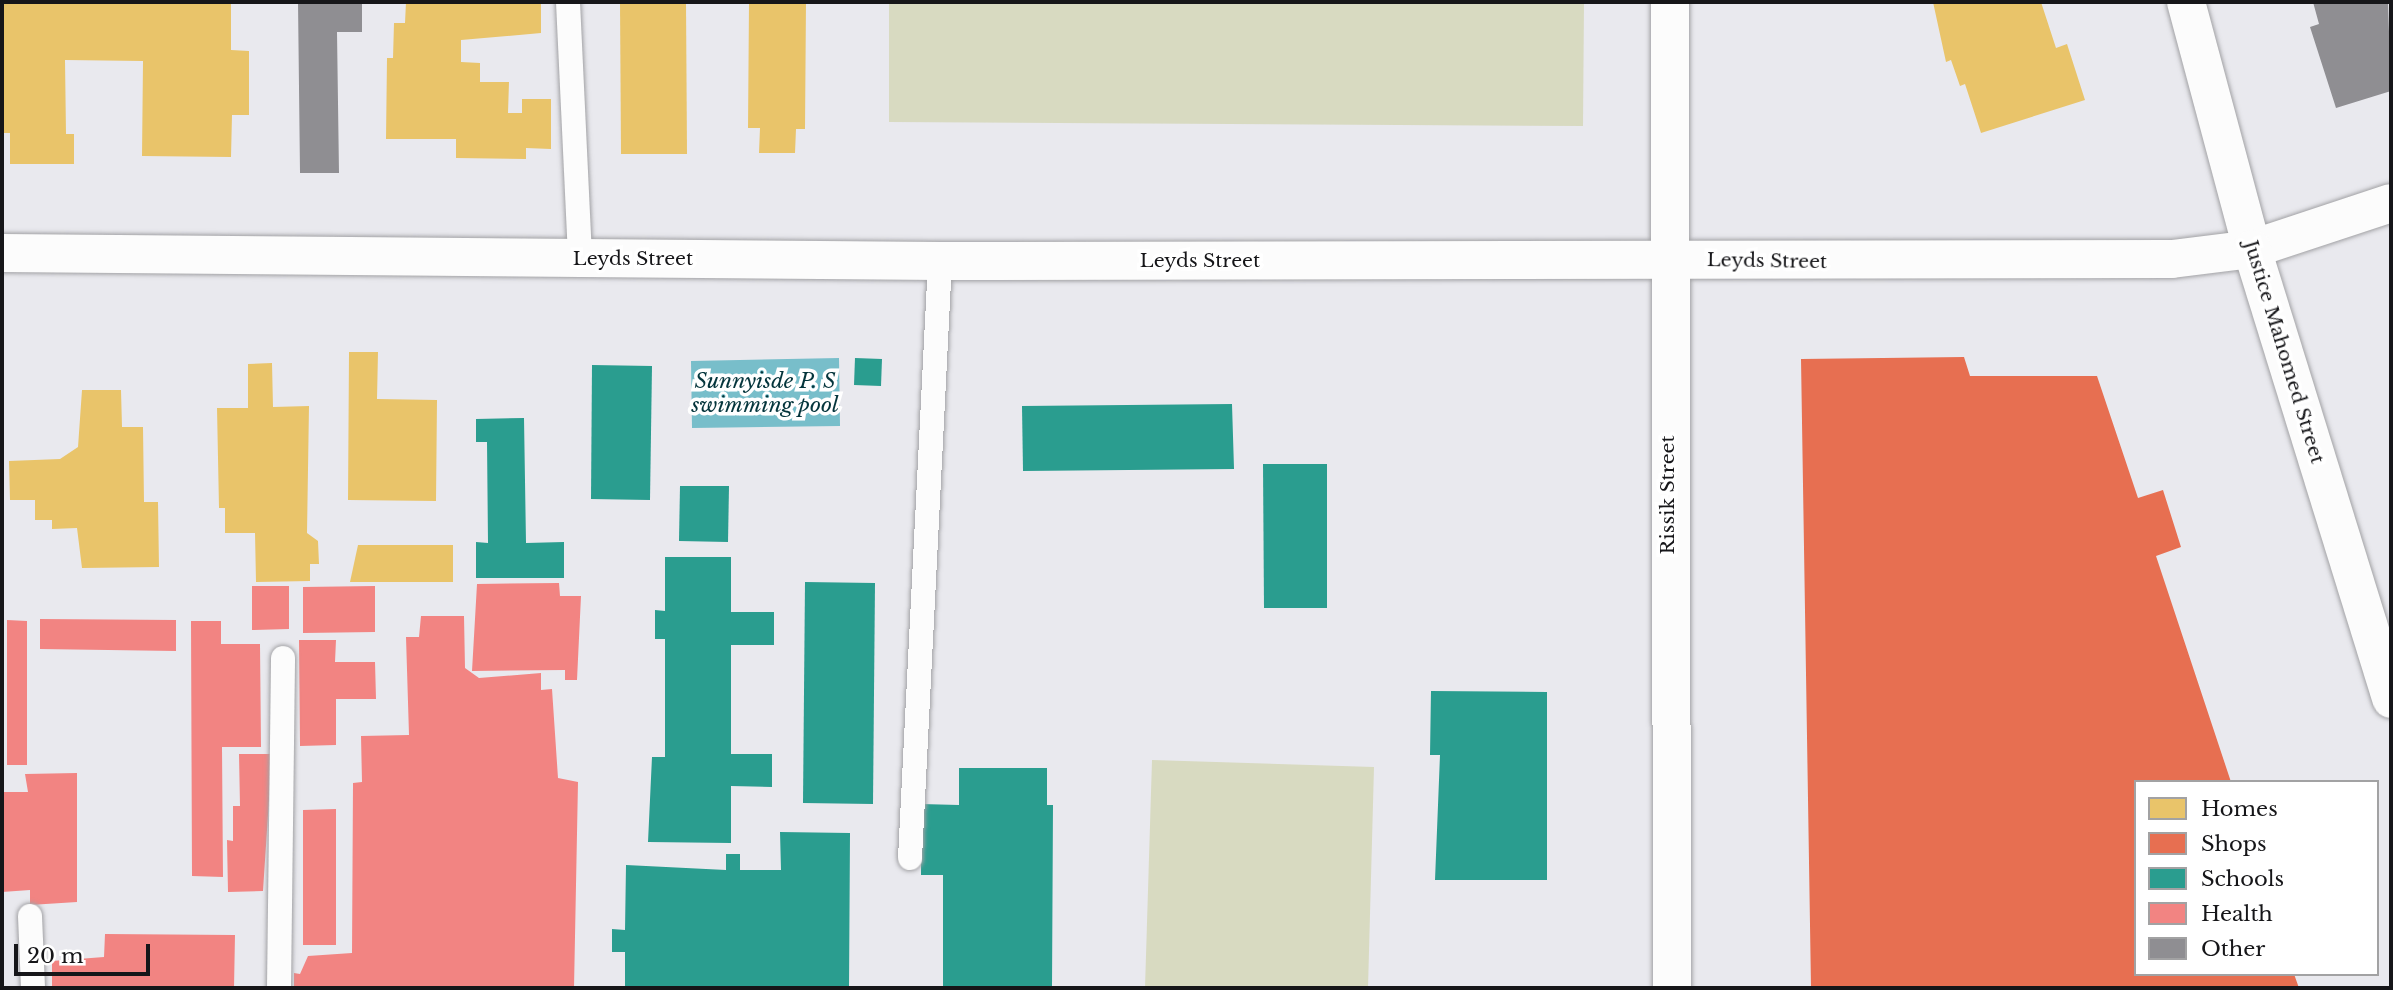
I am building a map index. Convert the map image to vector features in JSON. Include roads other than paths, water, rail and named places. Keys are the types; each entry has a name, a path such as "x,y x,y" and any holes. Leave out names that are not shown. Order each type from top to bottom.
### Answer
{"street":[{"name":"Rissik Street","path":"1670,2 1666,260 1672,988"},
{"name":"Justice Mahomed Street","path":"2186,2 2252,248 2391,699"},
{"name":"Leyds Street","path":"2,253 940,261 2172,259 2252,248 2391,203"}],"lane":[{"path":"568,2 580,258"},
{"path":"910,858 940,261"},
{"path":"279,988 283,658"},
{"path":"30,916 33,988"}],"water":[{"name":"Sunnyisde P. S swimming pool","path":"839,358 840,426 692,428 691,361"}]}
